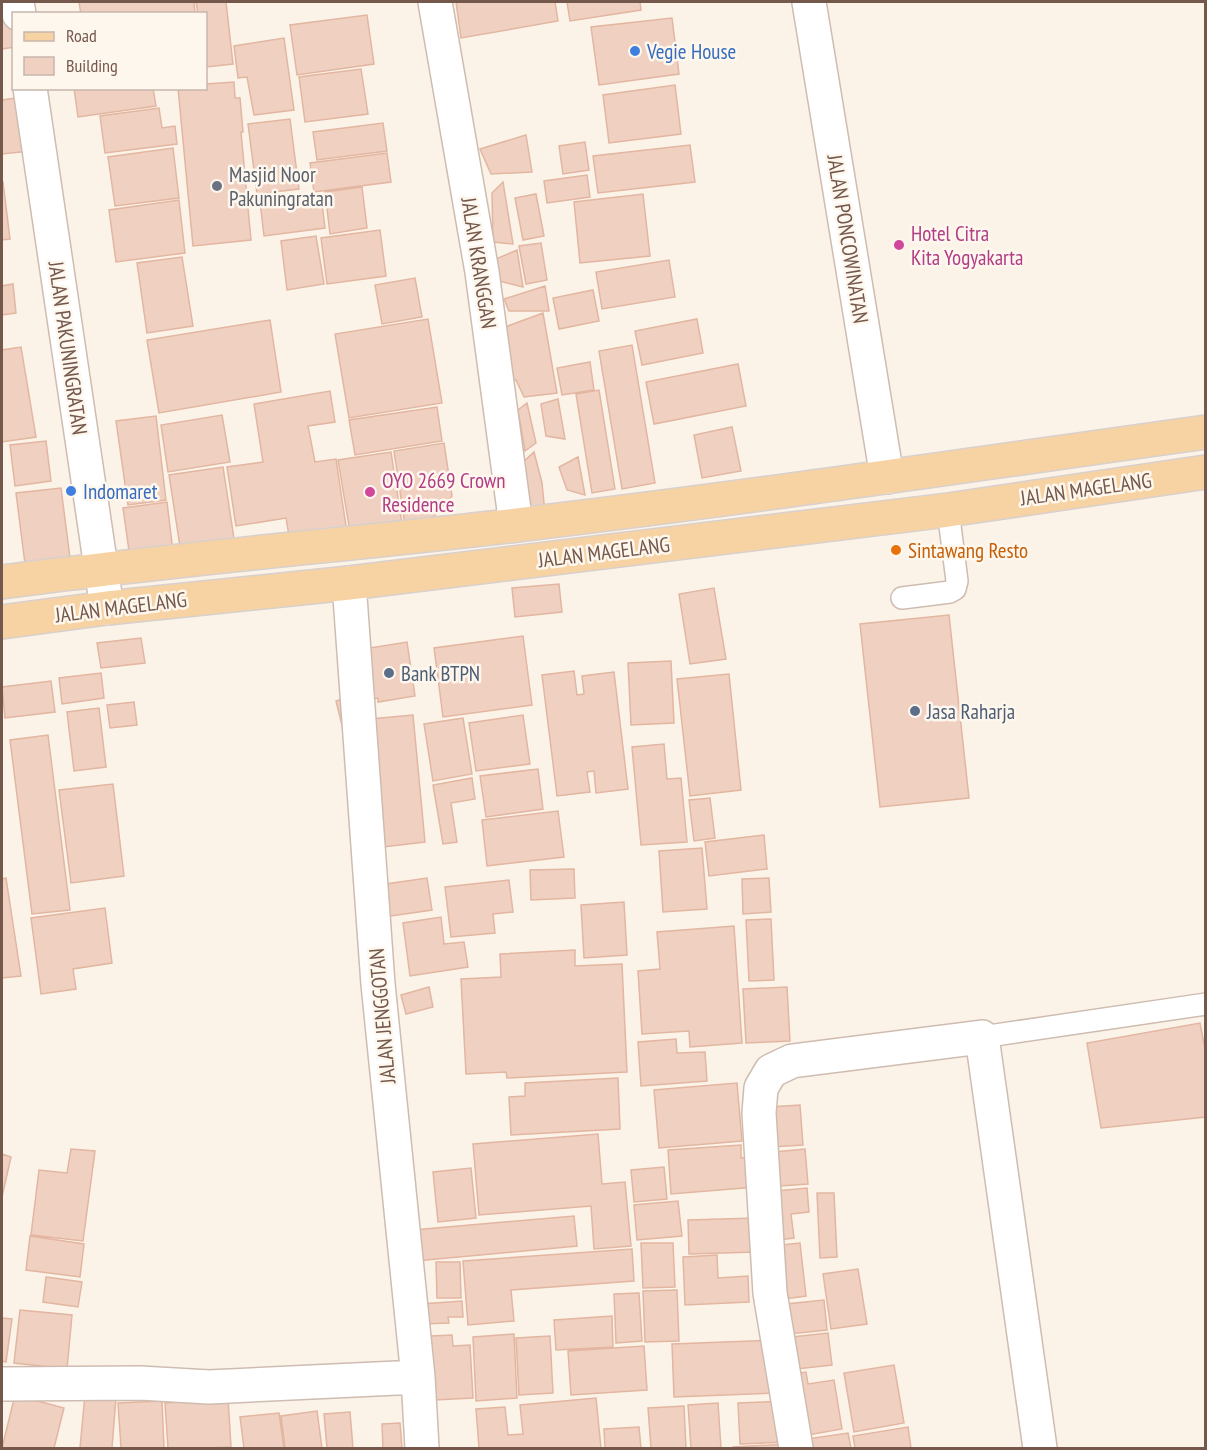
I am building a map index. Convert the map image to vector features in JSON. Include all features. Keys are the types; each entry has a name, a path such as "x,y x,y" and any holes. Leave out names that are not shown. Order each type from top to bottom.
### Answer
{"main road":[{"name":"JALAN MAGELANG","path":"2,582 101,569 516,525 887,477 1206,432"},
{"name":"JALAN MAGELANG","path":"2,622 107,608 349,584 948,510 1206,472"}],"street":[{"name":"JALAN KRANGGAN","path":"435,2 482,272 516,525"},
{"name":"JALAN PONCOWINATAN","path":"809,2 887,477"},
{"name":"JALAN PAKUNINGRATAN","path":"30,90 107,608"},
{"name":"JALAN JENGGOTAN","path":"349,584 378,984 418,1377 422,1449"},
{"path":"796,1449 770,1293 759,1113 761,1088 771,1071 792,1061 982,1037 1040,1449"},
{"path":"2,1384 140,1383 209,1387 418,1377"}],"lane":[{"path":"902,598 950,592 955,589 957,581 948,510"},
{"path":"982,1037 1206,1004"}],"building":[{"path":"2,2 12,18 12,47 2,49"},
{"path":"79,2 194,2 195,12 81,12"},
{"path":"196,2 226,2 233,64 207,67 207,12 198,12"},
{"path":"456,2 555,2 558,21 461,38"},
{"path":"567,2 640,2 641,10 570,21"},
{"path":"367,15 374,64 297,75 290,25"},
{"name":"Vegie House","path":"672,18 679,74 599,85 591,27"},
{"path":"284,38 294,110 254,115 247,77 238,78 234,46"},
{"path":"361,69 368,114 305,122 299,77"},
{"name":"Masjid Noor Pakuningratan","path":"234,82 235,98 240,98 251,240 193,246 178,90 207,90 207,84"},
{"path":"675,85 681,134 609,143 603,95"},
{"path":"74,90 153,90 156,106 78,117"},
{"path":"23,97 30,151 2,154 2,100"},
{"path":"159,108 162,128 175,126 177,144 105,153 100,116"},
{"path":"290,119 299,189 257,194 248,124"},
{"path":"383,123 387,151 317,160 313,132"},
{"path":"526,135 532,172 491,174 480,149"},
{"path":"585,142 589,170 563,174 559,146"},
{"path":"690,145 695,182 598,193 593,156"},
{"path":"173,148 179,198 115,206 108,157"},
{"path":"387,153 391,182 314,192 310,163"},
{"path":"587,175 590,197 547,203 544,181"},
{"path":"2,182 10,239 2,240"},
{"path":"503,182 513,244 493,242 492,193"},
{"path":"362,187 367,228 330,234 325,192"},
{"path":"536,194 544,236 523,240 515,198"},
{"path":"643,194 650,256 580,263 574,202"},
{"path":"321,195 325,228 264,236 260,202"},
{"path":"179,200 185,253 116,262 109,210"},
{"path":"380,230 386,276 327,284 321,238"},
{"path":"316,236 324,284 287,290 281,241"},
{"path":"541,243 547,280 526,284 519,246"},
{"path":"517,250 523,287 495,280 496,259"},
{"path":"182,257 193,326 147,333 137,263"},
{"path":"669,260 675,297 602,309 596,272"},
{"path":"415,278 422,317 382,324 375,285"},
{"path":"13,284 16,313 2,315 2,286"},
{"path":"545,286 549,311 509,311 504,299"},
{"path":"593,290 599,321 559,329 553,298"},
{"path":"543,313 557,393 524,397 516,380 508,380 505,327"},
{"path":"428,319 442,403 349,418 335,334"},
{"path":"697,319 703,353 642,365 635,331"},
{"path":"270,320 281,392 159,413 147,340"},
{"path":"632,345 655,483 622,489 599,351"},
{"path":"21,347 36,437 2,442 2,350"},
{"path":"590,362 594,390 562,395 557,368"},
{"path":"738,364 746,406 654,424 646,382"},
{"path":"599,390 615,489 592,493 576,394"},
{"path":"330,391 335,422 308,426 315,462 336,459 347,533 290,542 286,518 236,526 227,467 263,462 254,404"},
{"path":"558,399 565,439 546,436 541,404"},
{"path":"527,403 536,443 525,451 518,410"},
{"path":"437,407 442,441 355,455 349,420"},
{"path":"222,415 230,462 168,472 161,425"},
{"path":"156,416 166,500 128,505 116,421"},
{"path":"732,427 741,471 702,478 694,435"},
{"path":"46,441 51,481 15,486 10,445"},
{"path":"444,443 452,496 421,531 406,532 394,451"},
{"name":"OYO 2669 Crown Residence","path":"391,452 402,524 350,532 338,460"},
{"path":"534,452 542,483 545,513 527,516 520,465"},
{"path":"578,457 585,495 567,490 559,467"},
{"path":"223,467 235,545 181,553 169,475"},
{"path":"61,488 70,558 25,564 16,493"},
{"path":"167,502 173,552 130,558 123,508"},
{"path":"559,584 562,612 515,617 512,588"},
{"path":"714,588 726,659 690,664 679,594"},
{"name":"Jasa Raharja","path":"949,615 969,798 880,807 860,624"},
{"path":"523,636 532,705 443,717 434,648"},
{"path":"141,638 145,663 101,668 97,643"},
{"name":"Bank BTPN","path":"407,642 415,696 378,702 378,698 371,699 363,649"},
{"path":"671,661 674,723 631,725 628,663"},
{"path":"574,671 577,695 584,694 582,676 614,672 628,789 596,793 594,771 587,772 590,792 557,796 542,675"},
{"path":"101,673 104,698 62,704 59,678"},
{"path":"729,674 741,790 690,796 677,679"},
{"path":"51,681 55,712 5,718 2,687"},
{"path":"346,698 353,727 343,729 336,701"},
{"path":"134,702 137,725 110,728 107,705"},
{"path":"99,708 106,767 74,771 67,712"},
{"path":"413,715 425,842 383,847 370,719"},
{"path":"523,715 530,764 476,771 469,723"},
{"path":"463,718 472,774 433,781 424,724"},
{"path":"48,735 70,910 32,914 10,740"},
{"path":"664,744 667,779 681,778 687,842 641,845 632,747"},
{"path":"538,769 543,809 486,817 480,776"},
{"path":"472,778 475,799 451,803 457,842 443,844 433,785"},
{"path":"113,784 124,876 71,883 59,790"},
{"path":"710,798 715,838 694,841 689,800"},
{"path":"558,811 564,857 487,866 482,820"},
{"path":"764,835 767,869 709,876 705,842"},
{"path":"702,848 707,909 663,912 659,851"},
{"path":"574,869 575,898 531,900 530,870"},
{"path":"6,878 21,976 2,978 2,879"},
{"path":"427,878 432,910 384,917 379,885"},
{"path":"769,878 771,912 743,914 742,879"},
{"path":"509,880 513,912 493,914 495,933 451,937 445,887"},
{"path":"624,902 627,955 584,958 581,905"},
{"path":"105,908 112,963 73,969 76,989 41,994 31,918"},
{"path":"441,917 444,944 464,942 468,967 410,976 403,923"},
{"path":"771,919 774,980 749,981 746,920"},
{"path":"734,926 742,1043 690,1047 689,1031 642,1034 638,971 660,969 657,932"},
{"path":"575,950 575,966 622,964 627,1072 507,1078 506,1072 466,1074 461,979 501,977 500,954"},
{"path":"429,987 433,1007 406,1014 401,995"},
{"path":"787,987 790,1041 746,1043 743,989"},
{"path":"1200,1023 1206,1054 1206,1117 1101,1128 1087,1043"},
{"path":"676,1039 677,1053 705,1052 707,1081 641,1086 638,1042"},
{"path":"618,1078 620,1129 511,1135 509,1097 525,1096 525,1083"},
{"path":"737,1083 742,1141 659,1148 654,1090"},
{"path":"800,1105 803,1145 772,1147 769,1107"},
{"path":"598,1134 602,1184 625,1182 631,1246 594,1249 591,1206 479,1215 473,1144"},
{"path":"741,1145 741,1158 753,1157 756,1187 671,1194 668,1150"},
{"path":"71,1149 95,1151 83,1241 31,1235 39,1170 67,1173"},
{"path":"805,1149 808,1184 765,1187 763,1153"},
{"path":"2,1154 11,1157 2,1197"},
{"path":"664,1167 667,1199 634,1202 631,1170"},
{"path":"471,1168 476,1218 438,1222 433,1172"},
{"path":"807,1188 809,1212 791,1214 794,1238 771,1241 766,1192"},
{"path":"817,1193 834,1193 837,1257 820,1258"},
{"path":"678,1201 682,1236 637,1240 634,1205"},
{"path":"574,1216 577,1246 416,1261 413,1230"},
{"path":"755,1218 756,1252 689,1254 688,1220"},
{"path":"30,1236 84,1244 80,1277 26,1270"},
{"path":"641,1243 673,1243 675,1287 643,1288"},
{"path":"800,1243 806,1296 777,1300 772,1246"},
{"path":"632,1249 634,1281 511,1290 514,1321 468,1325 463,1261"},
{"path":"717,1255 718,1278 748,1276 749,1302 685,1305 683,1257"},
{"path":"436,1262 460,1262 461,1298 437,1298"},
{"path":"858,1269 867,1324 831,1329 823,1274"},
{"path":"46,1277 82,1282 78,1307 43,1302"},
{"path":"677,1290 679,1341 645,1342 643,1291"},
{"path":"639,1293 642,1341 616,1343 614,1294"},
{"path":"824,1300 827,1330 789,1334 786,1304"},
{"path":"462,1301 463,1317 448,1317 449,1323 422,1324 421,1304"},
{"path":"20,1310 72,1315 67,1369 14,1363"},
{"path":"612,1316 613,1347 556,1350 554,1320"},
{"path":"2,1318 12,1319 6,1362 2,1361"},
{"path":"828,1333 832,1365 796,1369 792,1337"},
{"path":"514,1334 517,1398 476,1401 473,1337"},
{"path":"452,1335 453,1346 470,1345 473,1398 435,1400 431,1336"},
{"path":"550,1336 553,1393 519,1395 516,1338"},
{"path":"774,1340 776,1393 674,1397 672,1344"},
{"path":"644,1346 647,1390 571,1395 568,1351"},
{"path":"894,1365 904,1423 854,1432 844,1373"},
{"path":"806,1372 808,1384 834,1380 842,1429 797,1437 788,1375"},
{"path":"15,1395 64,1408 54,1448 2,1448"},
{"path":"85,1395 116,1398 112,1448 80,1448"},
{"path":"228,1398 231,1447 168,1448 165,1403"},
{"path":"596,1398 601,1448 479,1448 476,1409 505,1407 508,1435 523,1434 520,1405"},
{"path":"162,1401 164,1448 121,1448 118,1403"},
{"path":"787,1401 789,1442 740,1444 738,1403"},
{"path":"718,1403 721,1448 691,1448 688,1405"},
{"path":"684,1406 686,1448 651,1448 648,1408"},
{"path":"317,1411 322,1448 285,1448 281,1416"},
{"path":"350,1412 353,1448 327,1448 324,1414"},
{"path":"279,1413 284,1448 244,1448 240,1417"},
{"path":"400,1423 402,1448 383,1448 382,1424"},
{"path":"639,1427 641,1448 605,1448 604,1429"},
{"path":"908,1427 911,1448 855,1448 853,1436"},
{"path":"848,1433 851,1448 802,1448 800,1440"},
{"path":"788,1444 788,1448 733,1448 733,1447"}],"place":[{"name":"Vegie House","path":"635,51"},
{"name":"Masjid Noor Pakuningratan","path":"217,186"},
{"name":"Hotel Citra Kita Yogyakarta","path":"899,245"},
{"name":"Indomaret","path":"71,491"},
{"name":"OYO 2669 Crown Residence","path":"370,492"},
{"name":"Sintawang Resto","path":"896,550"},
{"name":"Bank BTPN","path":"389,673"},
{"name":"Jasa Raharja","path":"915,711"}]}
